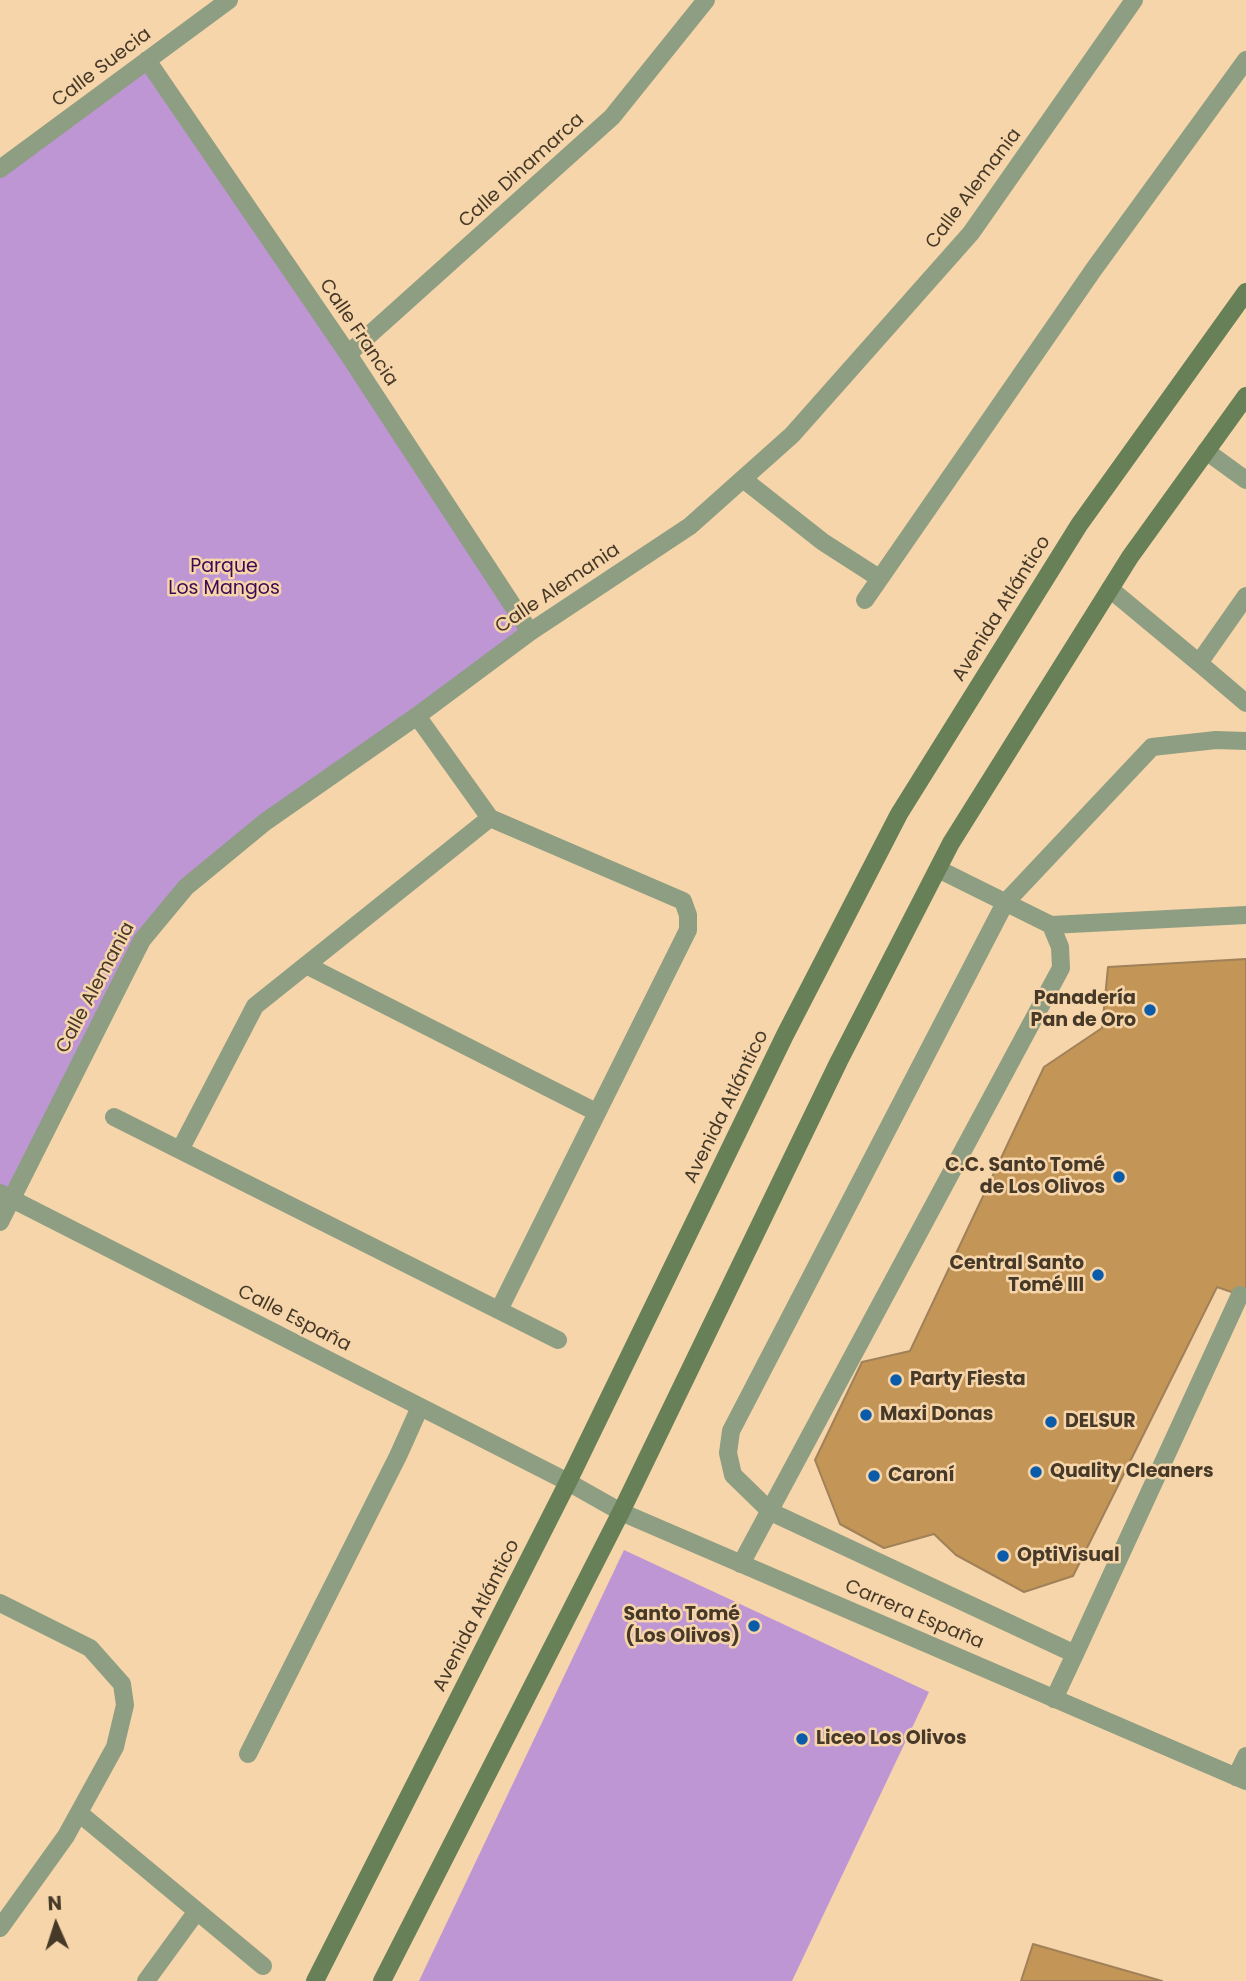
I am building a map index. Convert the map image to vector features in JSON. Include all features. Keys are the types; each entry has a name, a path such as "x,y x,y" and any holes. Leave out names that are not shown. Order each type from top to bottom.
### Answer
{"main road":[{"name":"Avenida Atlántico","path":"316,1981 568,1482 785,1035 898,814 1079,525 1246,292"},
{"path":"383,1981 621,1512 833,1074 938,869 1110,589 1246,396"}],"street":[{"name":"Calle Suecia","path":"0,169 229,0"},
{"name":"Calle Dinamarca","path":"348,354 612,117 706,0"},
{"name":"Calle Alemania","path":"0,1222 6,1196 142,940 177,898 265,822 417,716 530,632 690,526 792,435 971,233 1134,0"},
{"name":"Calle Francia","path":"147,60 348,354 530,632"},
{"path":"865,600 1094,269 1246,60"},
{"path":"1206,451 1246,480"},
{"path":"743,479 814,536 879,578"},
{"path":"1110,589 1246,703"},
{"path":"1199,663 1246,596"},
{"path":"417,716 490,818 683,901 688,915 688,930 499,1310"},
{"path":"1075,1654 771,1512 733,1475 728,1453 731,1432 1005,903 1152,747 1216,740 1246,741"},
{"path":"180,1150 255,1006 490,818"},
{"path":"938,869 1051,925 1246,915"},
{"path":"741,1564 1062,968 1060,947 1051,925"},
{"path":"306,965 596,1112"},
{"path":"114,1117 558,1340"},
{"name":"Calle España","path":"6,1196 568,1482"},
{"path":"1055,1699 1240,1295"},
{"path":"248,1754 398,1456 420,1406"},
{"name":"Carrera España","path":"568,1482 621,1512 1241,1779"},
{"path":"0,1603 90,1648 122,1685 125,1705 115,1747 79,1813 66,1836 0,1928"},
{"path":"1241,1779 1246,1756"},
{"path":"79,1813 263,1966"},
{"path":"146,1981 197,1911"}],"green space":[{"name":"Parque Los Mangos","path":"147,60 530,632 265,822 142,940 12,1199 0,1193 0,169"},
{"path":"624,1550 929,1692 792,1981 419,1981"}],"building":[{"name":"C.C. Santo Tomé de Los Olivos","path":"1246,959 1246,1297 1217,1287 1073,1576 1024,1592 956,1555 934,1534 884,1548 840,1524 815,1460 862,1362 910,1351 1044,1067 1102,1028 1108,967"},
{"path":"1033,1944 1162,1981 1021,1981"}],"place":[{"name":"Panadería Pan de Oro","path":"1150,1010"},
{"name":"C.C. Santo Tomé de Los Olivos","path":"1119,1177"},
{"name":"Central Santo Tomé III","path":"1098,1275"},
{"name":"Party Fiesta","path":"896,1380"},
{"name":"Maxi Donas","path":"866,1415"},
{"name":"DELSUR","path":"1051,1422"},
{"name":"Quality Cleaners","path":"1036,1472"},
{"name":"Caroní","path":"874,1476"},
{"name":"OptiVisual","path":"1003,1556"},
{"name":"Santo Tomé (Los Olivos)","path":"754,1626"},
{"name":"Liceo Los Olivos","path":"802,1739"}]}
